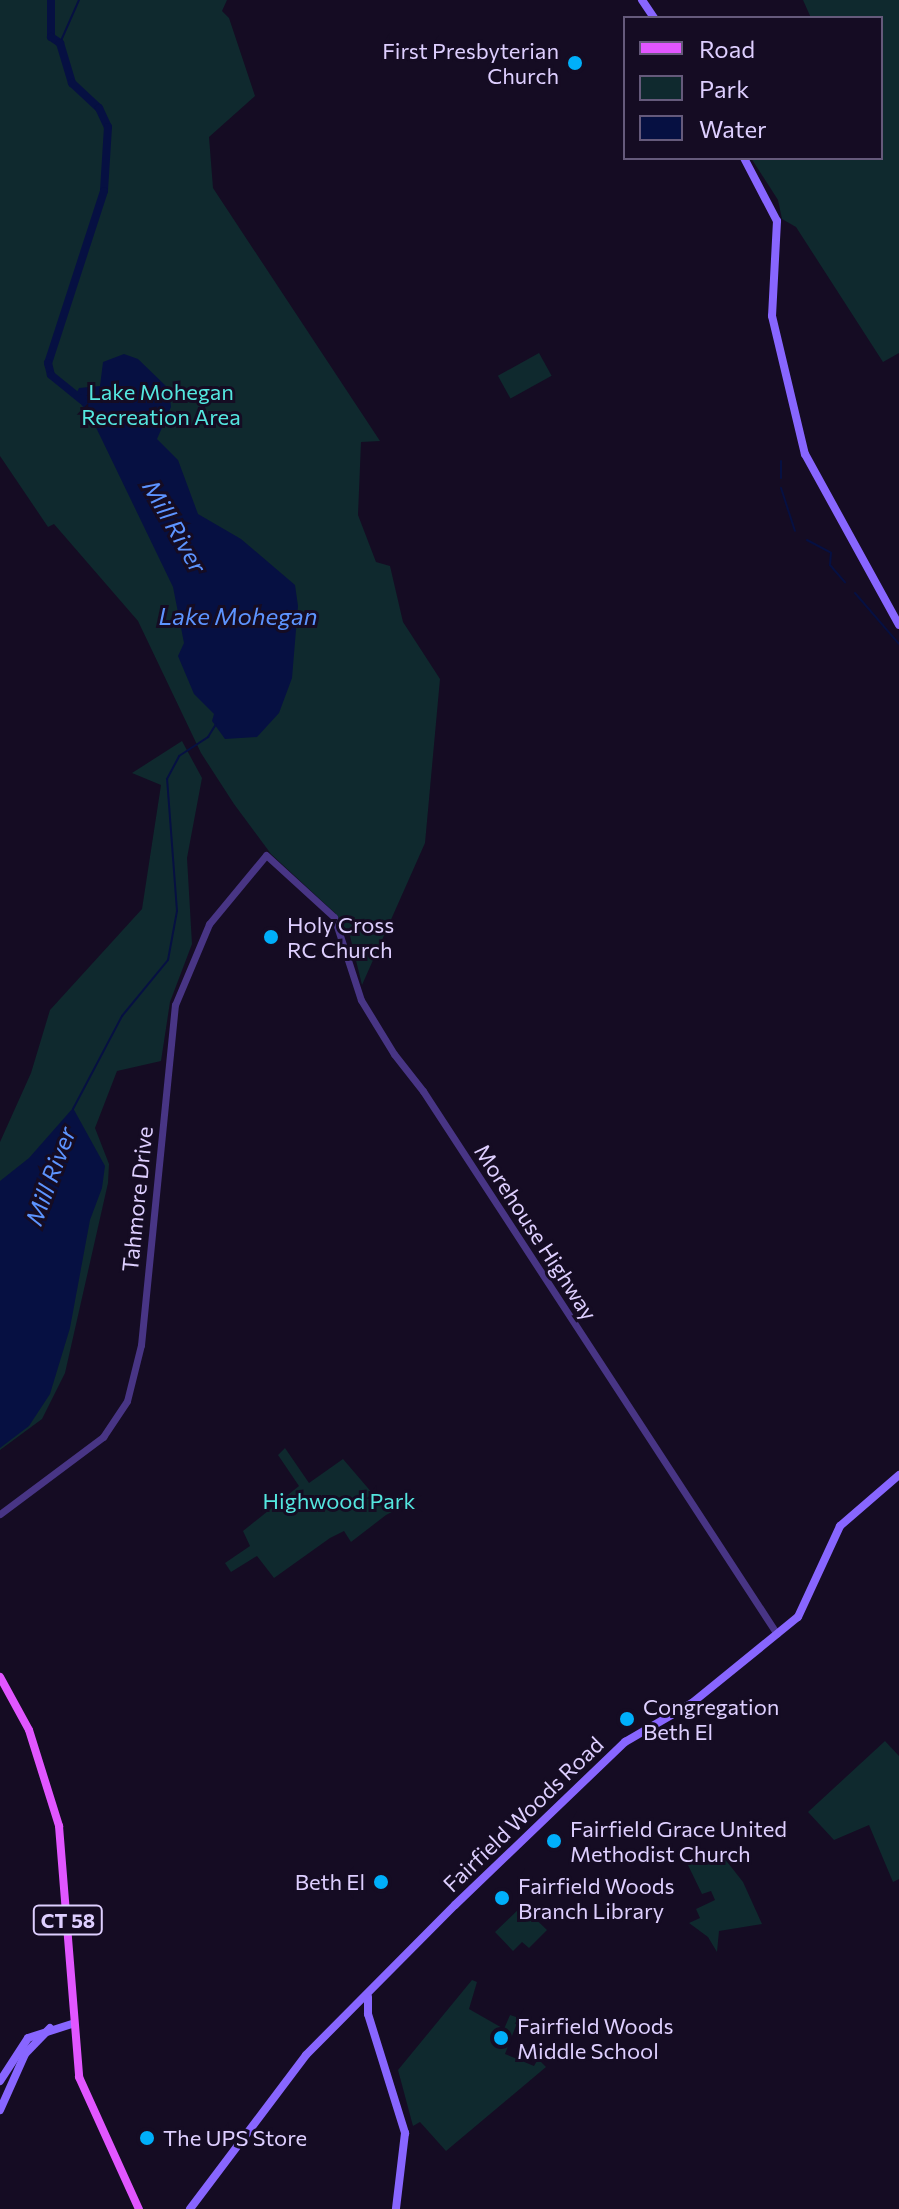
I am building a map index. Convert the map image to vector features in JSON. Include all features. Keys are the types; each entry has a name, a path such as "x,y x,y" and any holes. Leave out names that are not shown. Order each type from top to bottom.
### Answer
{"main road":[{"path":"745,160 771,204 778,233 774,330 805,454 899,625"},
{"name":"Fairfield Woods Road","path":"190,2209 306,2055 625,1742 692,1703 777,1634 809,1601 840,1526 899,1475"},
{"name":"CT 58","path":"0,1677 29,1730 59,1826 72,2024 87,2101 139,2209"},
{"path":"368,1996 371,2025 405,2133 396,2209"},
{"path":"347,2016 371,2025"},
{"path":"0,2081 19,2046 50,2028 72,2024"},
{"path":"0,2110 20,2062 50,2028"}],"street":[{"name":"Tahmore Drive","path":"0,1514 103,1437 127,1401 141,1345 175,1005 209,924 266,855"},
{"name":"Morehouse Highway","path":"266,855 334,917 361,1000 394,1054 423,1091 777,1634"}],"green space":[{"name":"Lake Mohegan Recreation Area","path":"0,0 227,0 222,11 229,18 255,96 209,137 213,188 380,441 361,442 358,515 376,562 390,566 403,622 440,679 425,843 362,985 350,936 335,913 271,854 201,753 138,621 54,524 48,527 0,456"},
{"path":"803,0 899,0 899,353 883,362 796,227 782,219 778,200 752,160 883,160 883,16 810,16"},
{"path":"539,353 552,376 510,399 498,376"},
{"path":"182,741 202,778 187,858 192,944 170,1002 161,1061 117,1071 95,1128 109,1164 108,1183 65,1373 42,1419 0,1450 0,1142 31,1073 50,1010 142,909 161,785 132,773"},
{"name":"Highwood Park","path":"285,1448 309,1483 343,1459 385,1508 421,1497 386,1515 351,1542 344,1531 330,1538 274,1578 257,1556 231,1572 225,1563 250,1546 243,1531 299,1486 278,1455"},
{"path":"885,1741 899,1756 899,1879 893,1882 869,1825 834,1840 808,1812"},
{"path":"705,1852 721,1854 743,1882 762,1924 719,1931 717,1952 708,1937 689,1923 700,1918 696,1909 715,1900 711,1891 702,1894 686,1861"},
{"path":"522,1906 547,1930 529,1948 522,1942 513,1951 495,1932"},
{"path":"472,1980 477,1982 469,2009 504,2029 510,2015 519,2018 505,2054 534,2066 538,2059 546,2067 446,2151 420,2122 413,2126 398,2070"}],"water":[{"name":"Lake Mohegan","path":"124,354 138,359 169,389 171,407 157,439 178,460 198,514 241,539 295,585 298,606 292,678 279,713 257,737 225,739 212,721 214,714 194,694 178,656 184,643 173,587 90,415 75,397 79,388 100,386 103,362"},
{"path":"73,1108 105,1166 102,1188 90,1220 70,1328 50,1394 29,1426 0,1448 0,1181 29,1158"}],"waterway":[{"name":"Mill River","path":"51,0 51,37 60,43 72,83 99,108 108,127 104,191 48,363 51,375 82,400"},
{"path":"60,43 79,0"},
{"path":"781,461 781,478"},
{"path":"781,488 795,531"},
{"path":"807,540 831,553 830,565 845,582"},
{"path":"855,593 899,644"},
{"name":"Mill River","path":"73,1109 122,1016 168,960 177,911 167,779 179,756 208,737 216,724"}],"place":[{"name":"First Presbyterian Church","path":"575,63"},
{"name":"Holy Cross RC Church","path":"271,937"},
{"name":"Congregation Beth El","path":"627,1719"},
{"name":"Fairfield Grace United Methodist Church","path":"554,1841"},
{"name":"Beth El","path":"381,1882"},
{"name":"Fairfield Woods Branch Library","path":"502,1898"},
{"name":"Fairfield Woods Middle School","path":"501,2038"},
{"name":"The UPS Store","path":"147,2138"}]}
